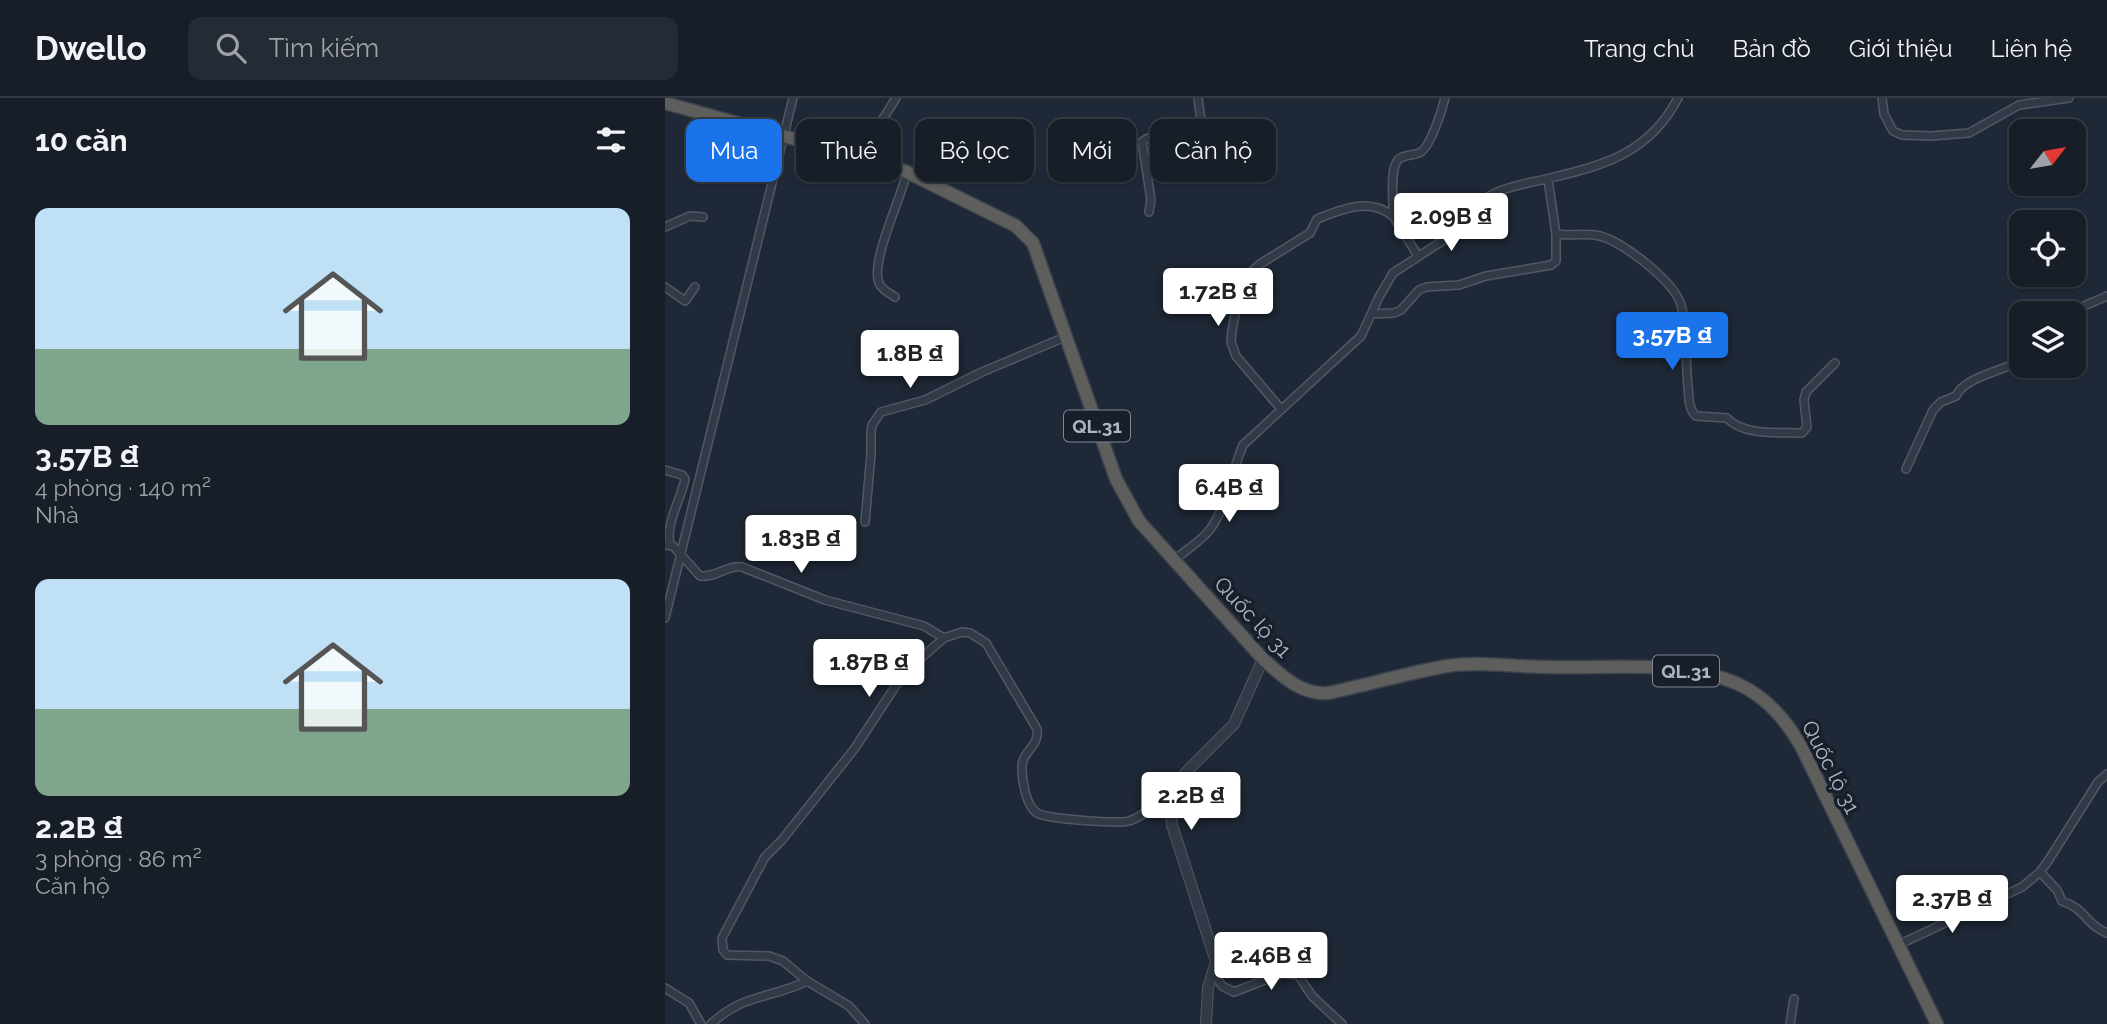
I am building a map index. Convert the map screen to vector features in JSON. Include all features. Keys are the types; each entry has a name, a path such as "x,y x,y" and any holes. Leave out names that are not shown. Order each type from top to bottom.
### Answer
{"highway":[{"name":"Quốc lộ 31","path":"665,103 724,119"},
{"name":"Quốc lộ 31","path":"782,135 796,139"},
{"name":"Quốc lộ 31","path":"901,170 1016,226 1033,243 1116,479 1139,521 1263,659 1298,687 1318,694 1448,666 1494,663 1544,667 1670,668 1715,675 1741,685 1782,716 1793,730 1937,1024"}],"street":[{"path":"782,135 793,98"},
{"path":"883,119 896,98"},
{"path":"1149,212 1151,200 1142,142 1183,126 1193,131 1202,128 1198,98"},
{"path":"1393,216 1394,168 1403,156 1418,154 1426,146 1444,98"},
{"path":"1174,560 1210,530 1223,505 1243,445 1361,336 1393,274 1450,236 1487,197 1502,189 1612,160 1637,146 1658,130 1678,98"},
{"path":"1882,98 1884,114 1893,131 1902,135 1931,136 1969,133 2019,105 2069,98"},
{"path":"895,298 881,287 877,277 887,226 903,191 907,172"},
{"path":"1371,314 1401,310 1419,290 1426,287 1459,285 1486,276 1551,265 1556,261 1556,234 1548,179"},
{"path":"665,618 771,182"},
{"path":"1281,409 1232,349 1232,331 1242,285 1249,274 1260,264 1310,233 1317,219 1360,205 1388,212 1393,216 1418,256"},
{"path":"665,227 690,216 703,217"},
{"path":"1556,234 1599,236 1610,240 1670,285 1681,304 1685,370 1691,411 1696,416 1727,418 1733,425 1743,429 1802,433 1807,427 1804,400 1806,393 1835,363"},
{"path":"665,287 685,302 695,287"},
{"path":"2086,305 2107,296"},
{"path":"865,522 872,425 881,412 925,400 982,372 1065,337"},
{"path":"1906,469 1933,410 1941,402 1956,396 1959,389 1967,383 2009,365"},
{"path":"665,470 682,475 685,479 680,503 669,527 667,544 704,577 735,566 742,567 825,600 924,626 944,638"},
{"path":"865,1024 849,1006 807,981 783,961 769,956 727,955 723,950 722,938 765,857 782,840 855,748 904,673 944,638 962,632 970,633 986,643 1037,729 1037,741 1023,758 1021,765 1026,793 1035,813 1073,820 1123,822 1147,811 1169,792 1234,724 1263,659"},
{"path":"1898,945 2022,887 2040,872 2098,782 2107,774"},
{"path":"1169,792 1172,825 1216,962 1208,988 1206,1024"},
{"path":"2040,872 2057,890 2062,901 2075,905 2091,924 2107,933"},
{"path":"1214,973 1222,986 1234,992 1283,974 1299,975 1312,996 1342,1024"},
{"path":"711,1024 726,1011 743,1002 807,981"},
{"path":"665,988 689,1003 701,1024"},
{"path":"1790,1024 1794,999"}]}
